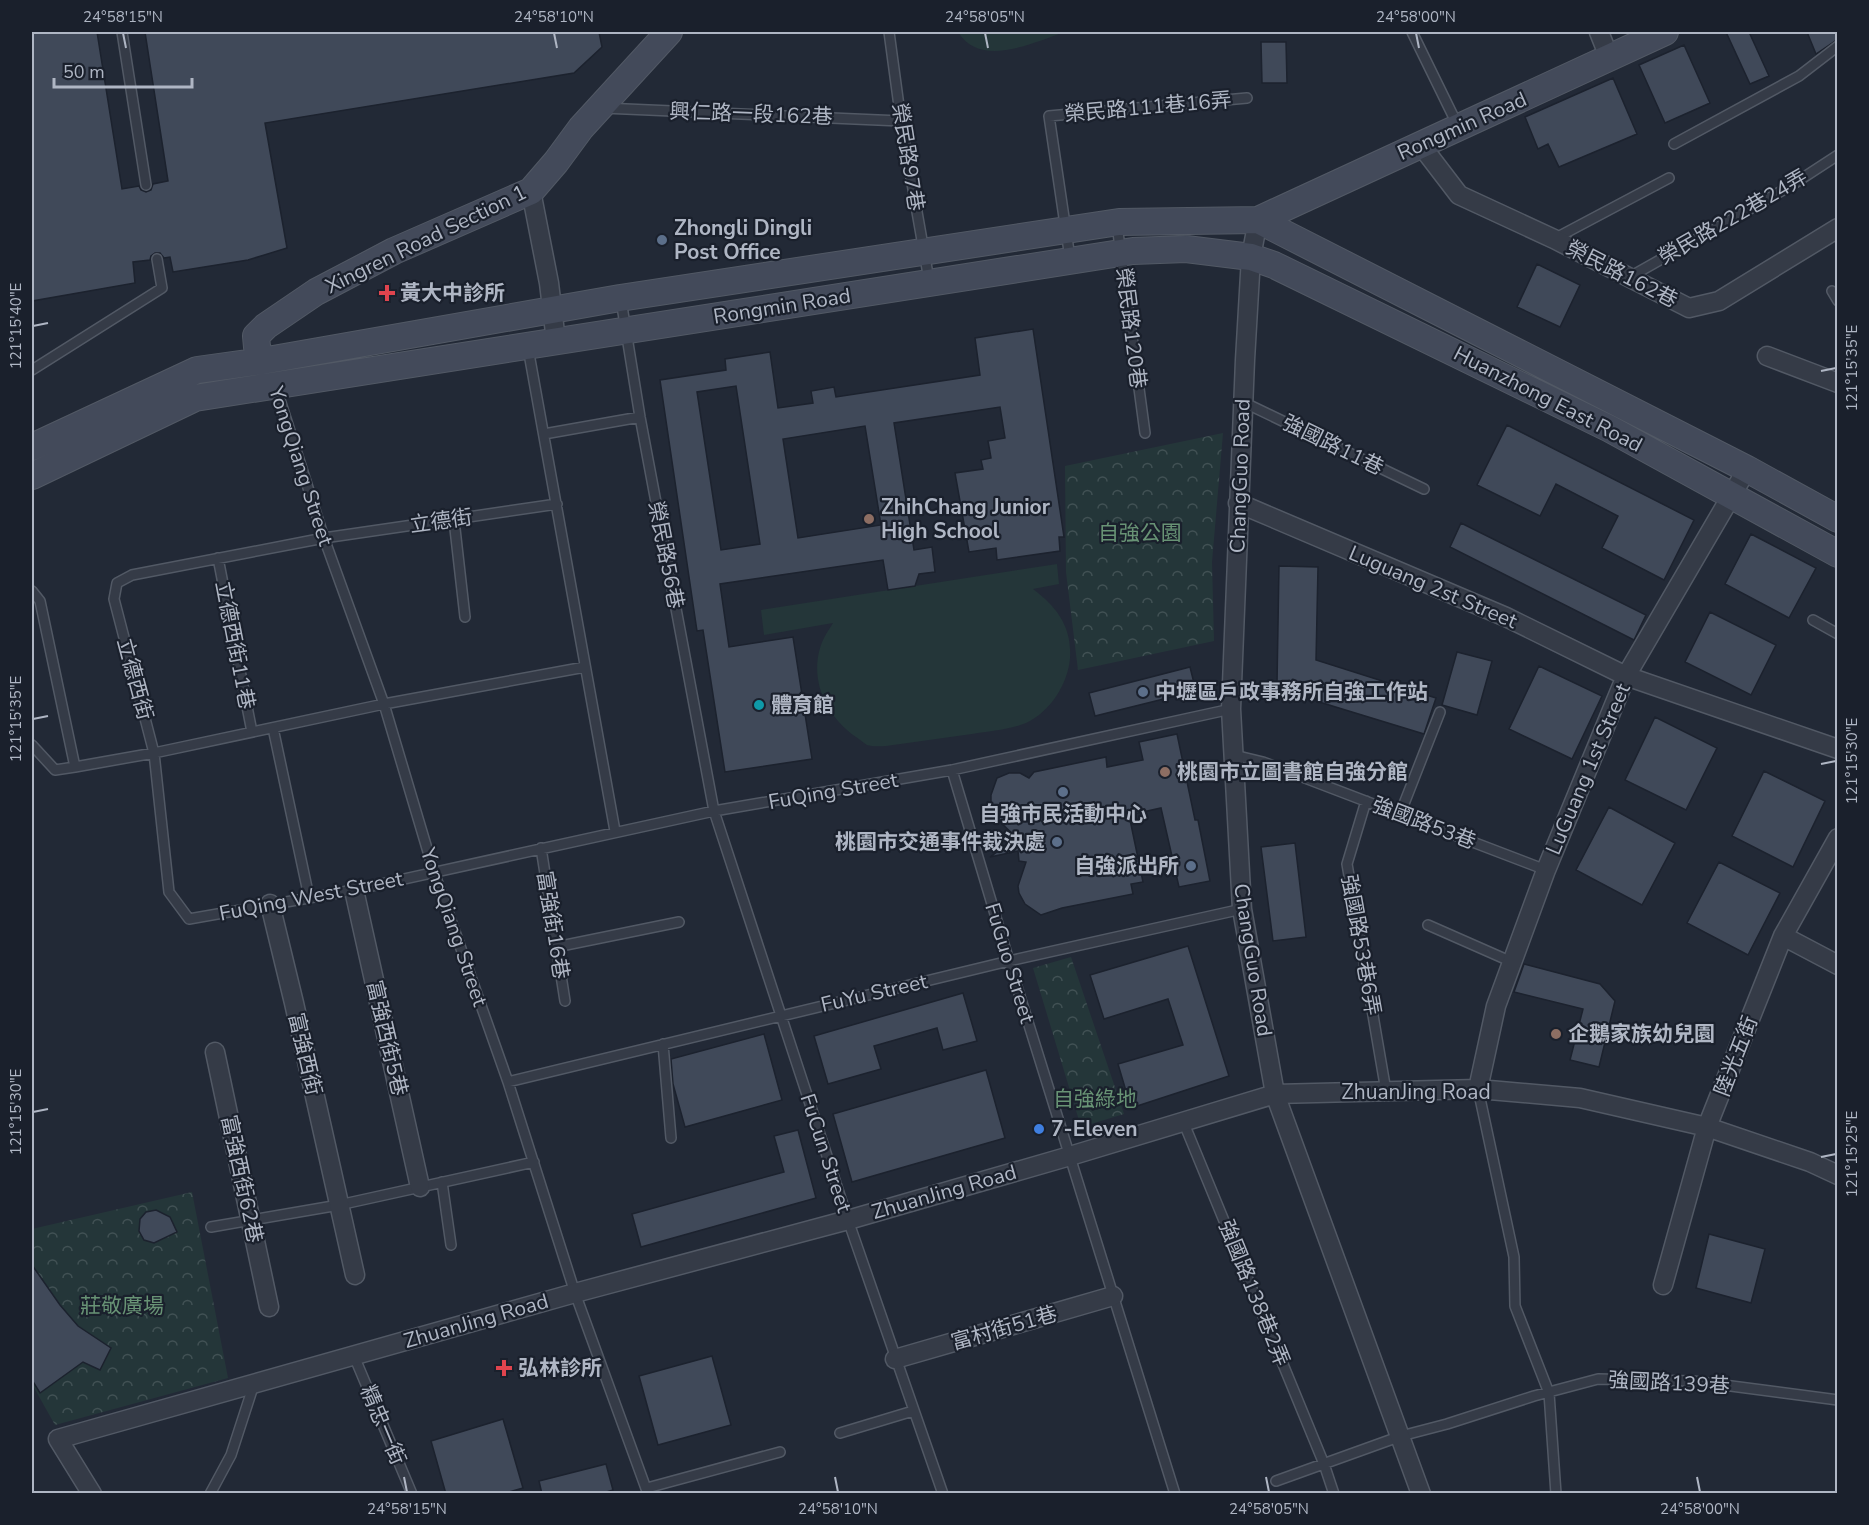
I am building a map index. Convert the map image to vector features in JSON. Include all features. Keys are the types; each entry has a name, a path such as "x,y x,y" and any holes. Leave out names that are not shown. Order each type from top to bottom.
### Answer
{"street":[{"name":"Xingren Road Section 1","path":"268,373 257,347 256,336 266,326 316,292 394,251 531,191 581,128 669,32"},
{"path":"1599,32 1609,57"},
{"name":"Rongmin Road","path":"268,373 552,310 620,298 1116,222 1258,220 1665,32"},
{"name":"榮民路162巷","path":"1420,144 1459,195 1554,239 1689,308 1719,301 1838,228"},
{"path":"531,191 549,283 556,341"},
{"path":"1251,257 1258,220"},
{"name":"Huanzhong East Road","path":"1258,220 1747,469 1838,519"},
{"name":"Rongmin Road","path":"268,373 528,346 1121,253 1186,249 1251,257"},
{"name":"Huanzhong East Road","path":"1251,257 1274,265 1374,312 1610,429 1838,554"},
{"name":"ChangGuo Road","path":"1251,257 1238,503 1231,709 1242,909 1275,1094 1421,1494"},
{"path":"1767,356 1838,383"},
{"path":"32,447 197,370 268,373"},
{"path":"32,476 195,398 268,373"},
{"name":"LuGuang 1st Street","path":"1478,1089 1496,1006 1545,870 1626,676 1747,469"},
{"name":"Luguang 2st Street","path":"1238,503 1506,617 1626,676 1838,750"},
{"name":"陸光五街","path":"1663,1285 1707,1127 1783,936 1838,838"},
{"name":"富強西街5巷","path":"354,890 420,1187"},
{"name":"富強西街","path":"270,904 355,1275"},
{"path":"1783,936 1838,964"},
{"name":"富強西街62巷","path":"215,1052 269,1307"},
{"name":"ZhuanJing Road","path":"92,1494 58,1439 575,1293 848,1220 1275,1094 1478,1089 1580,1098 1707,1127 1810,1162 1838,1176"},
{"name":"富村街51巷","path":"895,1359 1113,1296"}],"lane":[{"path":"122,32 146,185"},
{"name":"榮民路97巷","path":"889,32 901,121 929,283"},
{"path":"1412,32 1459,128"},
{"path":"1674,144 1799,76 1838,46"},
{"name":"榮民路111巷16弄","path":"1066,230 1049,116 1247,98"},
{"name":"興仁路一段162巷","path":"600,108 901,121"},
{"name":"榮民路222巷24弄","path":"1628,278 1792,185 1838,155"},
{"path":"1554,239 1669,178"},
{"name":"榮民路120巷","path":"1116,222 1145,433"},
{"path":"1066,230 1071,261"},
{"path":"32,370 162,288 157,259"},
{"path":"1832,291 1838,301"},
{"name":"榮民路56巷","path":"620,298 714,811"},
{"path":"528,346 615,831"},
{"name":"YongQiang Street","path":"268,373 384,704 434,872 508,1082 575,1293 647,1491"},
{"name":"強國路11巷","path":"1243,402 1424,489"},
{"path":"544,434 640,417"},
{"name":"立德街","path":"324,538 557,504"},
{"path":"454,519 465,617"},
{"name":"立德西街","path":"189,919 169,892 154,753 114,599 117,583 132,574 324,538"},
{"name":"立德西街11巷","path":"218,558 252,732"},
{"path":"32,591 40,601 75,767"},
{"path":"1813,620 1838,634"},
{"path":"32,745 55,770 154,753 384,704 585,667"},
{"name":"FuQing Street","path":"434,872 615,831 714,811 952,770 1231,709"},
{"path":"1400,814 1440,712"},
{"path":"273,728 309,897"},
{"name":"強國路53巷","path":"1234,755 1263,762 1545,870"},
{"name":"FuGuo Street","path":"952,770 1070,1156"},
{"name":"強國路53巷6弄","path":"1366,801 1347,864 1386,1091"},
{"name":"FuCun Street","path":"714,811 848,1220 943,1494"},
{"name":"富強街16巷","path":"541,848 565,1001"},
{"name":"FuQing West Street","path":"189,919 354,890 434,872"},
{"name":"FuYu Street","path":"508,1082 1009,960 1242,909"},
{"path":"556,947 679,922"},
{"path":"1428,925 1512,962"},
{"path":"663,1044 671,1137"},
{"path":"1478,1089 1514,1257 1515,1306 1550,1393 1556,1494"},
{"name":"強國路138巷2弄","path":"1184,1121 1324,1464 1334,1494"},
{"path":"1070,1156 1175,1494"},
{"path":"211,1227 339,1205 534,1162"},
{"path":"442,1182 451,1245"},
{"name":"精忠一街","path":"354,1356 412,1494"},
{"name":"強國路139巷","path":"1276,1481 1401,1436 1598,1379 1681,1381 1838,1400"},
{"path":"210,1494 231,1455 254,1383"},
{"path":"840,1432 913,1411"},
{"path":"647,1491 780,1452"}],"green space":[{"path":"958,32 1065,32 1024,46 994,51 980,49 968,43"},
{"name":"自強公園","path":"1223,433 1212,562 1214,641 1078,670 1066,572 1065,466"},
{"path":"1057,564 1059,584 1033,589 1056,611 1066,627 1070,647 1069,668 1062,687 1043,712 1026,723 1013,727 886,746 867,745 837,719 823,698 819,686 817,661 824,638 833,623 764,635 761,610"},
{"name":"自強綠地","path":"1071,957 1124,1114 1081,1127 1033,968"},
{"name":"莊敬廣場","path":"192,1192 228,1378 55,1425 32,1384 32,1229"}],"building":[{"path":"32,32 97,32 122,189 139,186 146,192 151,190 153,184 168,181 145,32 599,32 602,47 574,73 265,123 287,248 248,260 173,272 170,257 164,258 160,253 155,253 150,260 133,262 135,283 32,301"},
{"path":"1726,32 1749,32 1769,76 1750,84"},
{"path":"1807,32 1838,32 1838,39 1816,54"},
{"path":"1261,42 1286,42 1287,83 1262,83"},
{"path":"1684,45 1710,103 1665,123 1639,65"},
{"path":"1613,78 1637,134 1559,167 1548,144 1538,149 1525,117"},
{"path":"1537,264 1580,285 1560,327 1517,307"},
{"path":"1033,329 1064,537 1059,537 1060,551 997,560 996,548 969,552 955,473 983,469 981,460 991,458 988,441 1005,438 1000,407 894,423 914,550 932,547 935,572 919,574 915,586 888,590 883,560 720,584 729,647 793,637 812,759 725,772 703,630 697,631 660,380 726,370 725,359 770,352 778,408 813,403 811,391 834,387 836,397 980,375 975,338","holes":["736,386 760,544 721,550 697,392","865,426 881,525 798,538 783,439"]},
{"path":"1507,425 1694,520 1664,580 1602,548 1618,516 1556,484 1540,516 1477,485"},
{"path":"1461,523 1646,615 1634,640 1450,547"},
{"path":"1751,534 1816,568 1789,618 1725,584"},
{"path":"1279,566 1318,567 1316,660 1436,698 1424,734 1316,701 1321,685 1277,684"},
{"path":"1710,612 1776,645 1751,695 1685,662"},
{"path":"1457,652 1492,661 1477,715 1442,705"},
{"path":"1539,666 1602,696 1572,759 1509,729"},
{"name":"中壢區戶政事務所自強工作站","path":"1190,667 1196,691 1095,716 1089,693"},
{"path":"1655,717 1717,748 1686,810 1625,780"},
{"path":"1177,734 1210,881 1179,887 1161,808 1129,815 1143,882 1131,884 1133,894 1062,908 1041,915 1025,904 1018,886 1026,862 1019,861 1018,851 990,857 1017,838 996,818 991,806 991,795 997,778 1009,773 1020,773 1029,778 1034,772 1106,757 1107,767 1143,760 1139,742"},
{"path":"1764,771 1825,801 1793,867 1732,836"},
{"path":"1609,807 1675,843 1642,905 1576,870"},
{"path":"1295,843 1306,937 1273,941 1261,847"},
{"path":"1719,862 1780,893 1748,955 1687,923"},
{"path":"1188,946 1229,1076 1131,1108 1118,1064 1183,1045 1168,999 1104,1019 1090,975"},
{"name":"企鵝家族幼兒園","path":"1524,964 1600,984 1615,1001 1599,1067 1570,1060 1583,1009 1514,992"},
{"path":"963,993 977,1041 943,1050 937,1028 874,1046 881,1069 828,1084 814,1036"},
{"path":"764,1034 782,1100 685,1127 673,1084 671,1059"},
{"path":"986,1070 1005,1138 852,1182 833,1114"},
{"path":"798,1130 816,1198 641,1247 632,1214 784,1172 774,1136"},
{"path":"156,1210 170,1217 177,1232 154,1243 144,1240 139,1231 140,1219 146,1212"},
{"path":"1709,1234 1765,1249 1751,1303 1696,1288"},
{"path":"32,1265 78,1326 111,1348 100,1370 83,1362 40,1393 32,1380"},
{"path":"712,1356 731,1425 658,1445 639,1376"},
{"path":"503,1419 523,1488 502,1494 446,1494 431,1441"},
{"path":"606,1464 613,1490 600,1494 542,1494 539,1481"}],"place":[{"name":"Zhongli Dingli Post Office","path":"662,240"},
{"name":"黃大中診所","path":"387,293"},
{"name":"ZhihChang Junior High School","path":"869,519"},
{"name":"中壢區戶政事務所自強工作站","path":"1143,692"},
{"name":"體育館","path":"759,705"},
{"name":"桃園市立圖書館自強分館","path":"1165,772"},
{"name":"自強市民活動中心","path":"1063,792"},
{"name":"桃園市交通事件裁決處","path":"1057,842"},
{"name":"自強派出所","path":"1191,866"},
{"name":"企鵝家族幼兒園","path":"1556,1034"},
{"name":"7-Eleven","path":"1039,1129"},
{"name":"弘林診所","path":"504,1368"}]}
